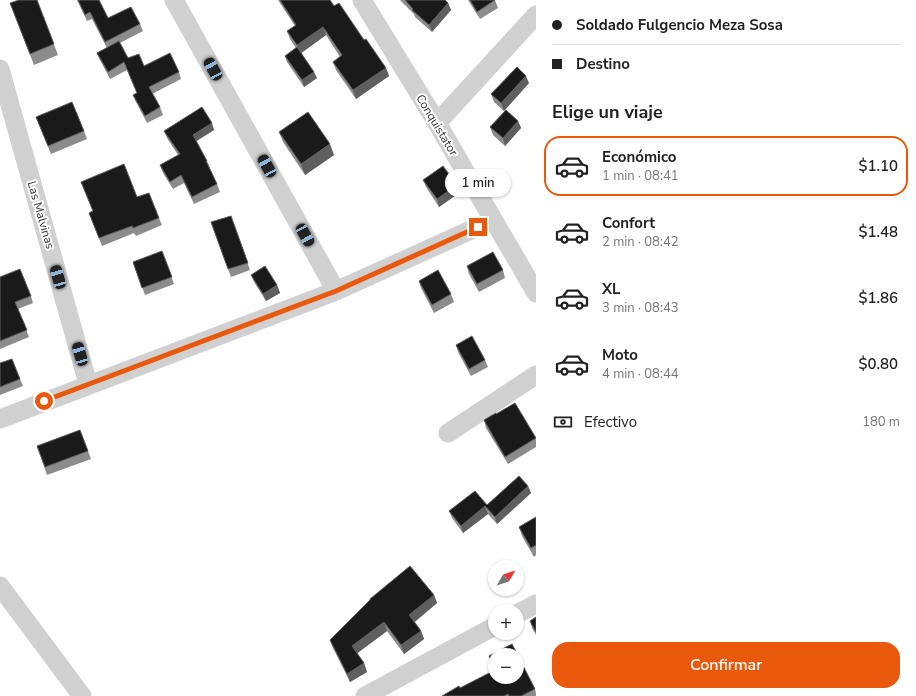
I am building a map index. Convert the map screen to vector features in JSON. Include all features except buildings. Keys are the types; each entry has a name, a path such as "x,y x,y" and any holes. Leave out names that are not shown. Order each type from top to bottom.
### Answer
{"street":[{"path":"174,0 336,291"},
{"name":"Conquistator","path":"362,0 536,293"},
{"path":"436,123 536,15"},
{"name":"Las Malvinas","path":"0,69 88,384"},
{"path":"0,418 336,291 493,220"},
{"path":"448,433 536,375"},
{"path":"0,586 82,696"},
{"path":"524,610 536,604"},
{"path":"365,696 488,630"}],"route":[{"path":"44,401 336,291 478,227"}]}
